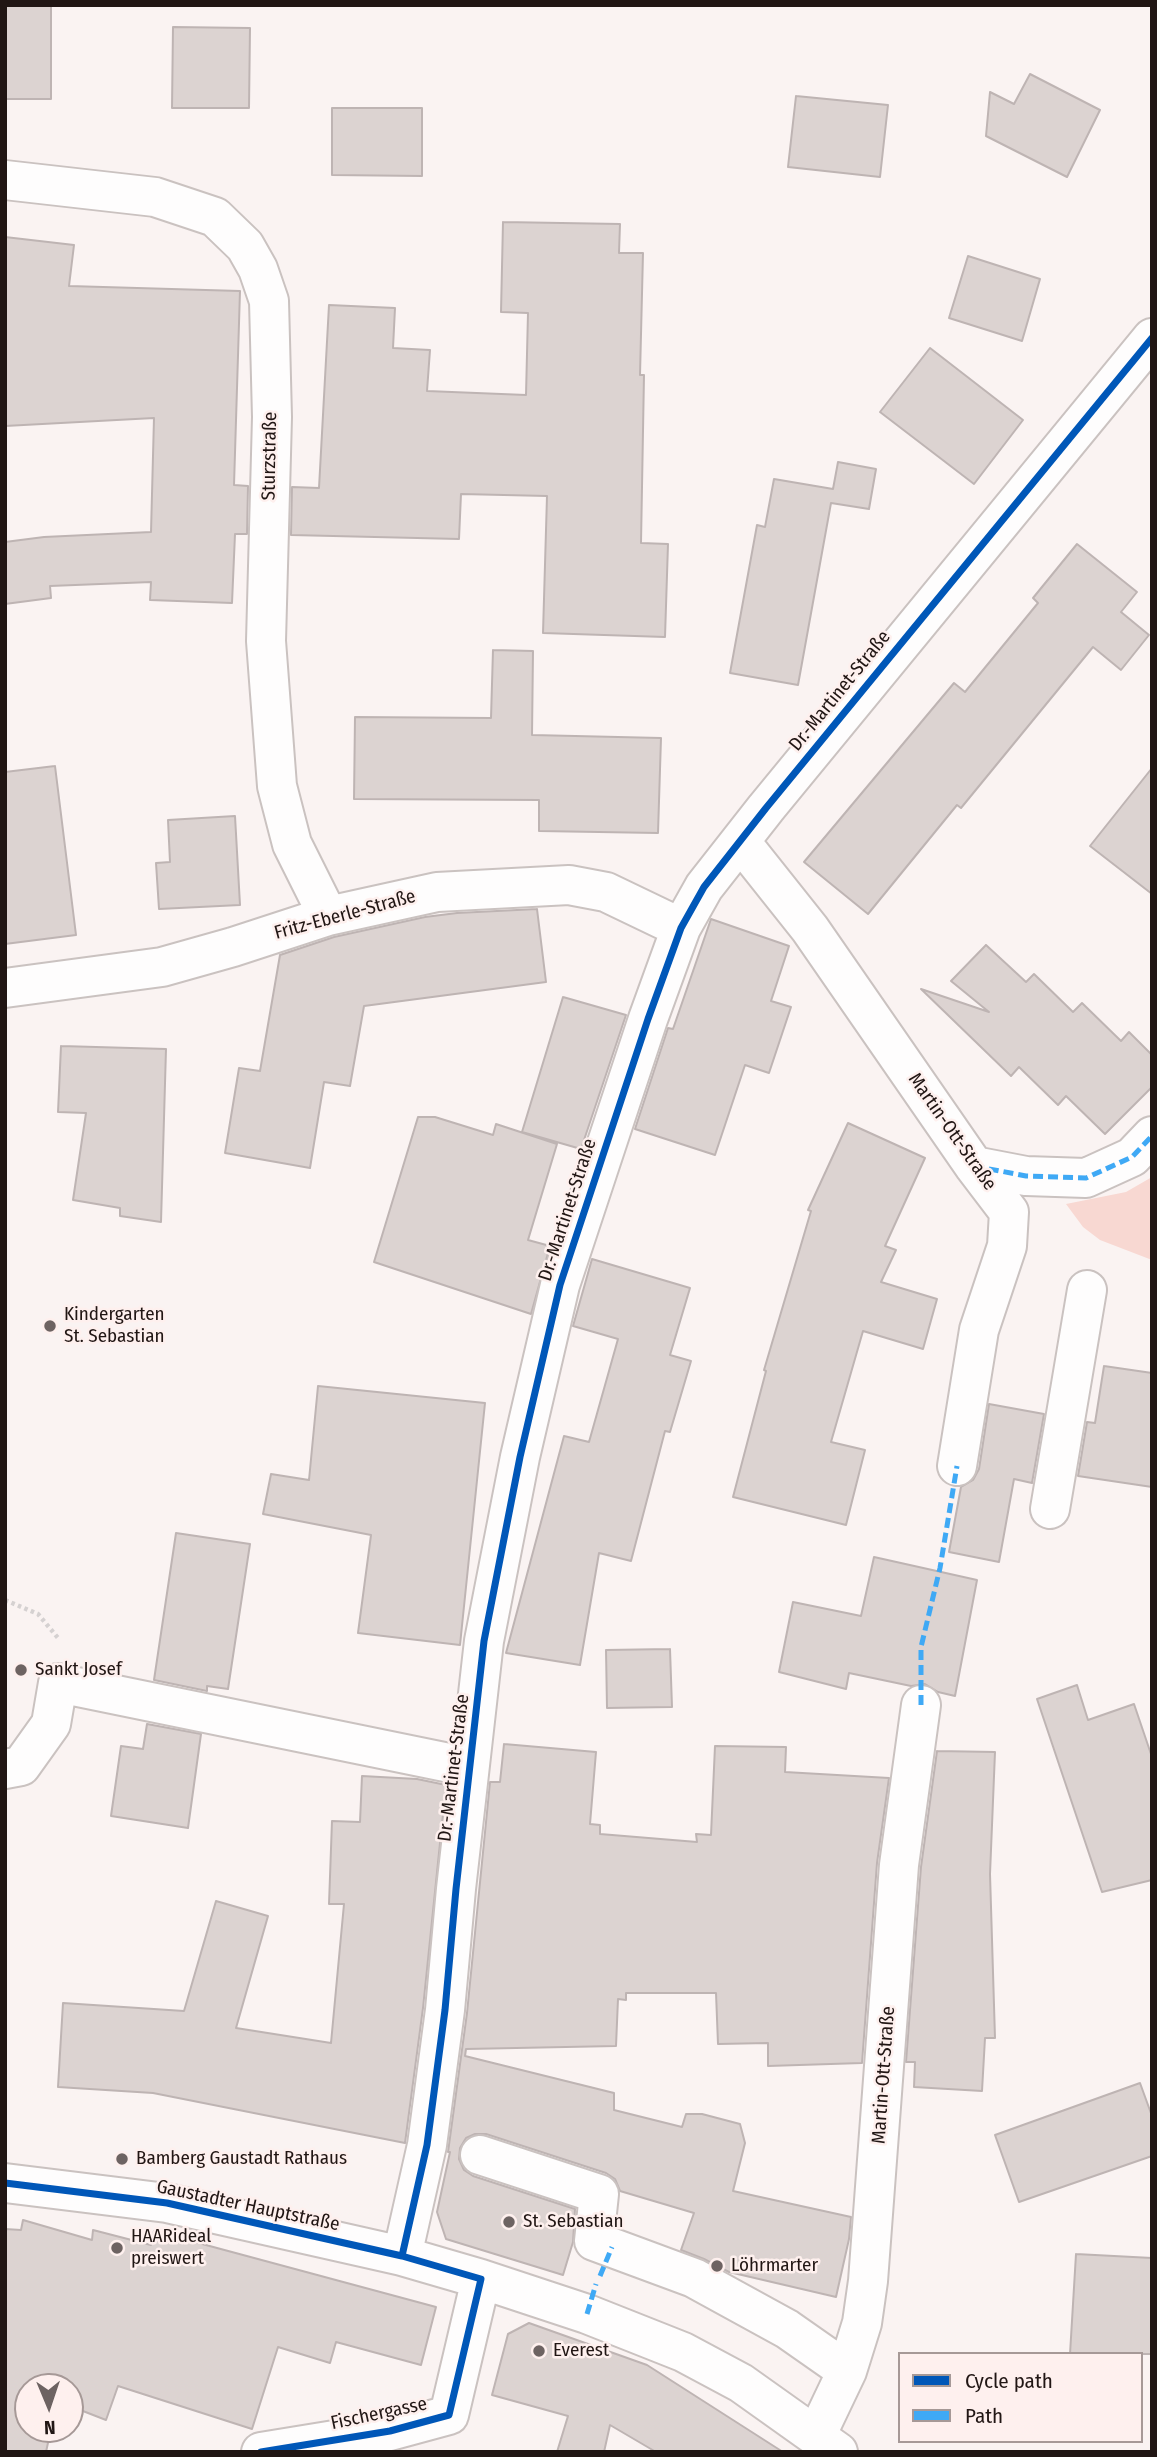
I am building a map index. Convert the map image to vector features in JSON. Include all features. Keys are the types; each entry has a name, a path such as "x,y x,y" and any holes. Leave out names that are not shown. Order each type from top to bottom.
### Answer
{"street":[{"name":"Sturzstraße","path":"5,180 155,197 215,217 245,246 258,269 269,301 272,417 266,641 277,786 292,844 328,916"},
{"name":"Dr.-Martinet-Straße","path":"402,2256 431,2118 445,2010 469,1767 487,1628 520,1457 560,1285 681,928 704,887 740,841 1152,338"},
{"name":"Martin-Ott-Straße","path":"740,841 810,929 974,1166 1009,1212 1007,1246 979,1330 957,1466"},
{"name":"Fritz-Eberle-Straße","path":"5,988 162,967 328,916 437,892 569,885 606,892 681,928"},
{"path":"974,1166 1026,1176 1086,1178 1132,1157 1152,1136"},
{"path":"1051,1509 1087,1290"},
{"path":"5,1769 21,1766 51,1724 58,1682 469,1767"},
{"name":"Martin-Ott-Straße","path":"812,2442 847,2371 862,2323 869,2281 899,1866 921,1705"},
{"path":"480,2155 599,2194 594,2241 694,2278 787,2329 847,2371"},
{"name":"Gaustadter Hauptstraße","path":"5,2183 166,2203 402,2256 481,2279 587,2314 683,2352 741,2383 812,2442"},
{"name":"Fischergasse","path":"261,2452 390,2431 449,2415 481,2279"}],"path":[{"path":"5,1600 38,1614 62,1642 58,1682"}],"shaded area":[{"path":"1152,1177 1152,1260 1100,1240 1083,1227 1066,1204 1126,1192"}],"building":[{"path":"5,5 51,5 51,99 5,99"},
{"path":"173,27 250,28 249,108 172,108"},
{"path":"1030,74 1100,110 1067,177 986,136 990,92 1014,104"},
{"path":"796,96 888,105 880,177 788,167"},
{"path":"332,108 422,108 422,176 332,175"},
{"path":"503,222 620,224 619,253 643,253 640,375 644,375 641,543 668,544 665,637 543,633 547,496 461,494 459,539 291,535 292,487 319,488 329,305 395,308 393,348 430,350 427,391 526,395 528,313 501,312"},
{"path":"5,237 74,245 69,286 240,291 234,485 248,486 247,534 235,534 232,603 150,600 151,582 50,586 51,598 5,604 5,542 44,537 151,532 154,418 5,426"},
{"path":"968,256 1040,279 1022,341 949,318"},
{"path":"930,348 1023,420 974,484 880,412"},
{"path":"838,462 876,469 869,509 831,503 798,685 730,673 757,525 765,527 774,479 833,489"},
{"path":"1077,544 1137,592 1121,612 1149,635 1121,670 1093,647 961,808 957,805 868,914 804,862 954,683 965,692 1038,603 1033,598"},
{"path":"493,650 533,651 532,735 661,738 658,833 539,831 539,800 354,799 355,717 491,718"},
{"path":"55,766 76,935 5,944 5,772"},
{"path":"1152,768 1152,894 1090,846"},
{"path":"235,816 240,905 159,909 156,863 170,862 168,820"},
{"path":"537,909 546,982 364,1006 350,1086 324,1082 310,1168 225,1153 239,1068 260,1071 280,955 334,937 425,917"},
{"path":"711,919 789,946 771,1001 791,1007 769,1073 745,1065 715,1155 635,1129 668,1028 673,1029"},
{"path":"986,945 1026,982 1034,974 1073,1012 1082,1003 1121,1041 1129,1032 1152,1055 1152,1087 1105,1134 1066,1096 1058,1105 1019,1067 1011,1076 921,989 989,1012 951,981"},
{"path":"563,997 626,1015 581,1149 522,1132"},
{"path":"61,1046 166,1049 161,1222 120,1216 120,1208 73,1200 86,1113 58,1112"},
{"path":"418,1117 435,1117 493,1135 496,1124 557,1144 528,1240 550,1246 531,1314 374,1262"},
{"path":"848,1123 925,1158 885,1246 896,1250 881,1282 937,1299 923,1349 863,1331 831,1442 865,1450 846,1525 733,1497 766,1371 764,1370 811,1211 808,1210"},
{"path":"592,1259 690,1288 670,1355 691,1361 670,1432 665,1431 631,1561 599,1553 580,1665 506,1653 564,1436 589,1442 618,1339 573,1326"},
{"path":"1104,1366 1152,1373 1152,1487 1078,1476 1087,1422 1095,1423"},
{"path":"318,1386 485,1403 460,1645 358,1633 371,1535 263,1514 271,1474 309,1480"},
{"path":"989,1404 1044,1414 1032,1483 1014,1479 999,1562 949,1552 961,1487 973,1480 979,1469"},
{"path":"176,1533 250,1544 228,1689 207,1686 207,1691 154,1680"},
{"path":"874,1557 977,1580 955,1696 938,1692 925,1684 911,1686 849,1673 846,1689 779,1672 793,1602 861,1616"},
{"path":"670,1649 672,1707 607,1708 606,1650"},
{"path":"1077,1685 1088,1720 1134,1704 1152,1757 1152,1880 1102,1892 1037,1699"},
{"path":"147,1724 201,1734 188,1828 111,1816 121,1746 143,1749"},
{"path":"504,1744 596,1752 590,1824 600,1825 600,1834 697,1842 696,1834 711,1835 715,1746 786,1747 785,1772 889,1778 877,1863 862,2063 768,2066 768,2043 718,2044 716,1993 626,1993 626,2000 618,1999 616,2046 466,2049 465,2056 614,2093 614,2110 682,2127 686,2114 702,2114 740,2124 745,2143 733,2191 851,2217 836,2297 729,2272 681,2250 694,2213 620,2191 615,2179 606,2173 486,2134 475,2134 466,2138 460,2148 459,2159 464,2170 473,2176 575,2209 573,2242 563,2275 446,2239 437,2212 450,2152 490,1782 500,1782"},
{"path":"937,1751 995,1752 990,1874 995,2038 985,2038 982,2091 914,2087 915,2062 906,2062 921,1867"},
{"path":"362,1776 417,1779 446,1785 423,2008 405,2143 153,2093 58,2087 63,2003 184,2011 216,1901 268,1916 236,2028 331,2043 344,1904 329,1904 332,1821 360,1822"},
{"path":"1140,2083 1152,2116 1152,2156 1019,2202 995,2135"},
{"path":"23,2220 92,2240 93,2230 151,2245 154,2231 436,2307 421,2365 336,2342 330,2363 278,2347 252,2429 118,2386 106,2420 84,2411 84,2373 14,2373 14,2443 48,2443 46,2452 5,2452 5,2229 21,2230"},
{"path":"1076,2254 1152,2258 1152,2354 1070,2352"},
{"path":"529,2323 647,2365 783,2452 656,2452 610,2425 604,2452 557,2452 568,2416 492,2395 508,2334"}],"marked path":[{"path":"974,1166 1026,1176 1086,1178 1132,1157 1152,1136"},
{"path":"921,1705 921,1647 940,1568 957,1466"},
{"path":"600,2276 612,2247"},
{"path":"587,2314 596,2284"}],"cycle path":[{"path":"402,2256 427,2145 445,2010 484,1641 520,1457 560,1285 681,928 704,887 766,808 1152,338"},
{"path":"5,2183 167,2203 402,2256 481,2279 449,2415 390,2431 261,2452"}],"place":[{"name":"Kindergarten St. Sebastian","path":"50,1326"},
{"name":"Sankt Josef","path":"21,1670"},
{"name":"Bamberg Gaustadt Rathaus","path":"122,2159"},
{"name":"St. Sebastian","path":"509,2222"},
{"name":"HAARideal preiswert","path":"117,2248"},
{"name":"Löhrmarter","path":"717,2266"},
{"name":"Everest","path":"539,2351"}]}
